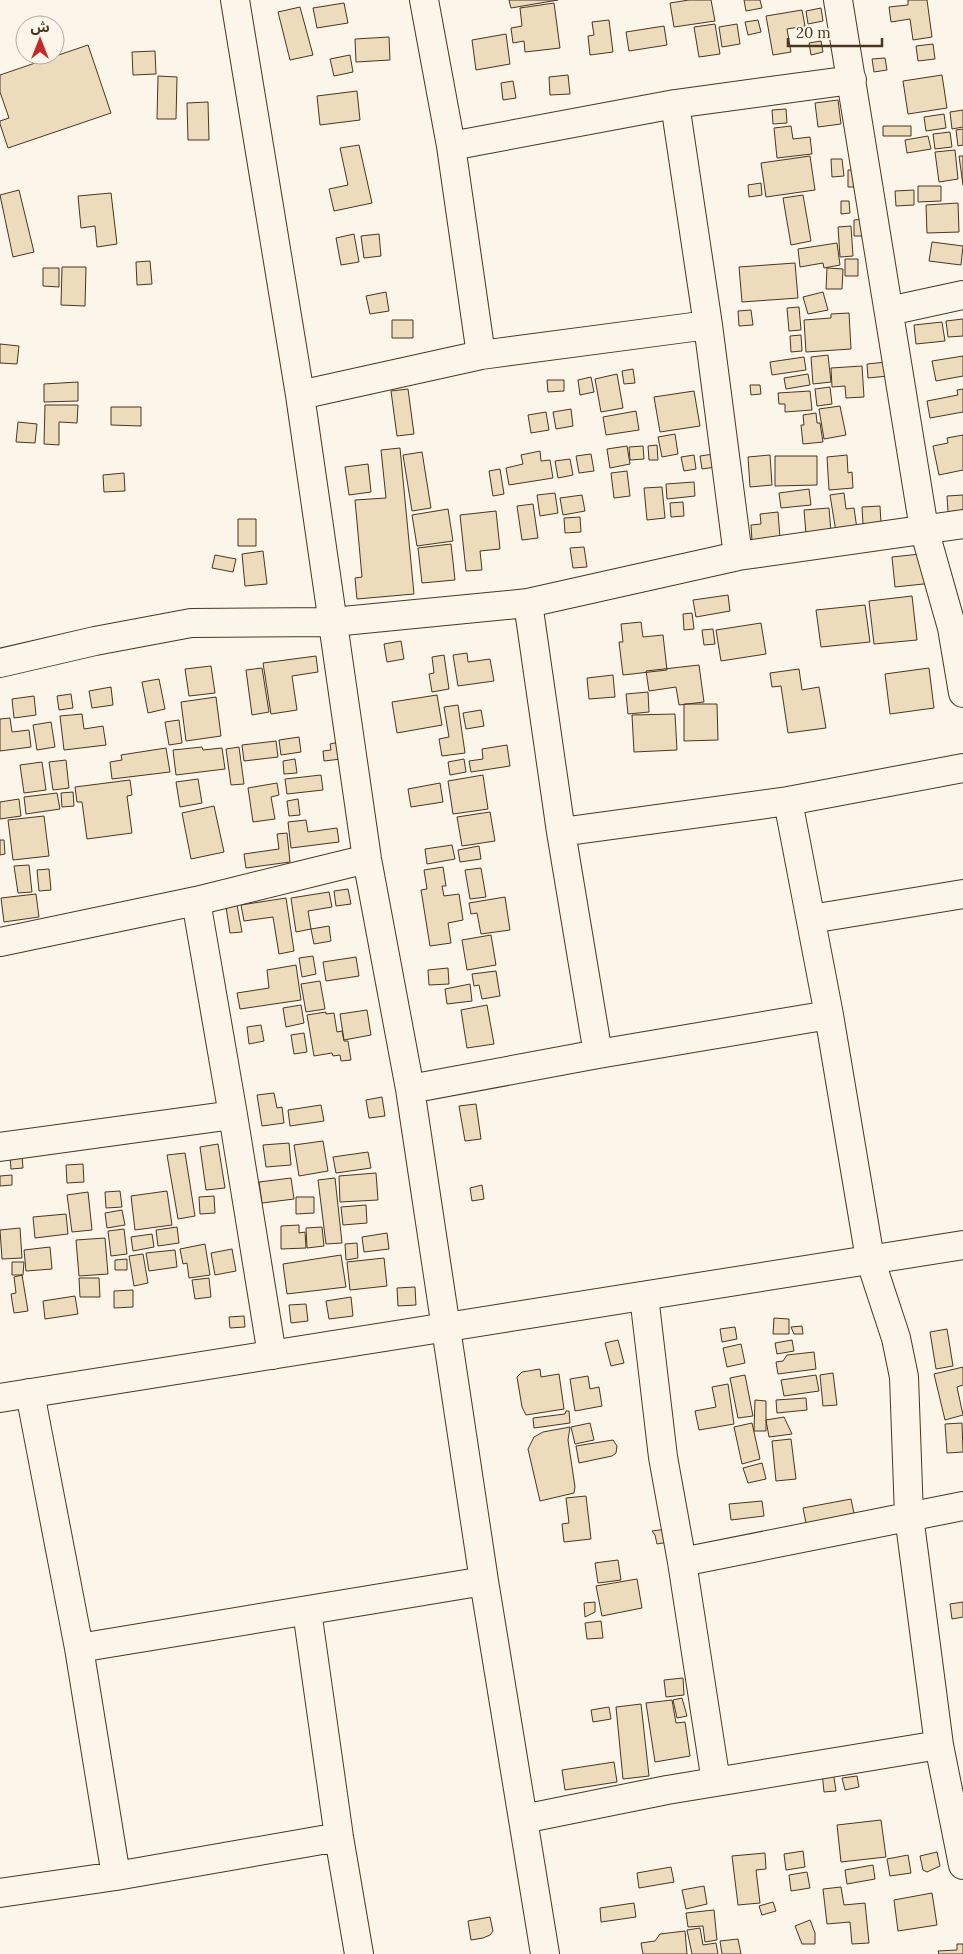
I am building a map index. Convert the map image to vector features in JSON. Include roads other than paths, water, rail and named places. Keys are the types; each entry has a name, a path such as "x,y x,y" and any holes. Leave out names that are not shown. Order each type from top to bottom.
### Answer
{"street":[{"path":"235,0 300,395 367,859 410,1089 484,1581 545,1954"},
{"path":"424,0 452,146 481,355"},
{"path":"838,0 924,529 952,628 963,693"},
{"path":"452,146 675,104 852,80"},
{"path":"675,104 708,325 738,556"},
{"path":"890,311 963,295"},
{"path":"300,395 481,355 708,325"},
{"path":"0,663 95,641 191,623 333,622 528,602 738,556 963,524"},
{"path":"528,602 561,832 598,1054"},
{"path":"561,832 788,800 963,768"},
{"path":"788,800 829,1015 870,1260 896,1338 904,1377 909,1516 939,1745 963,1865"},
{"path":"0,942 196,900 367,859"},
{"path":"811,919 963,894"},
{"path":"196,900 272,1355"},
{"path":"410,1089 598,1054 829,1015"},
{"path":"0,1147 233,1115"},
{"path":"0,1398 963,1245"},
{"path":"644,1296 663,1457 682,1562 716,1782"},
{"path":"30,1393 79,1648 116,1876"},
{"path":"682,1562 963,1506"},
{"path":"79,1648 484,1581"},
{"path":"307,1611 339,1837 359,1954"},
{"path":"523,1819 667,1790 939,1745"},
{"path":"0,1893 116,1876 339,1837"}]}
